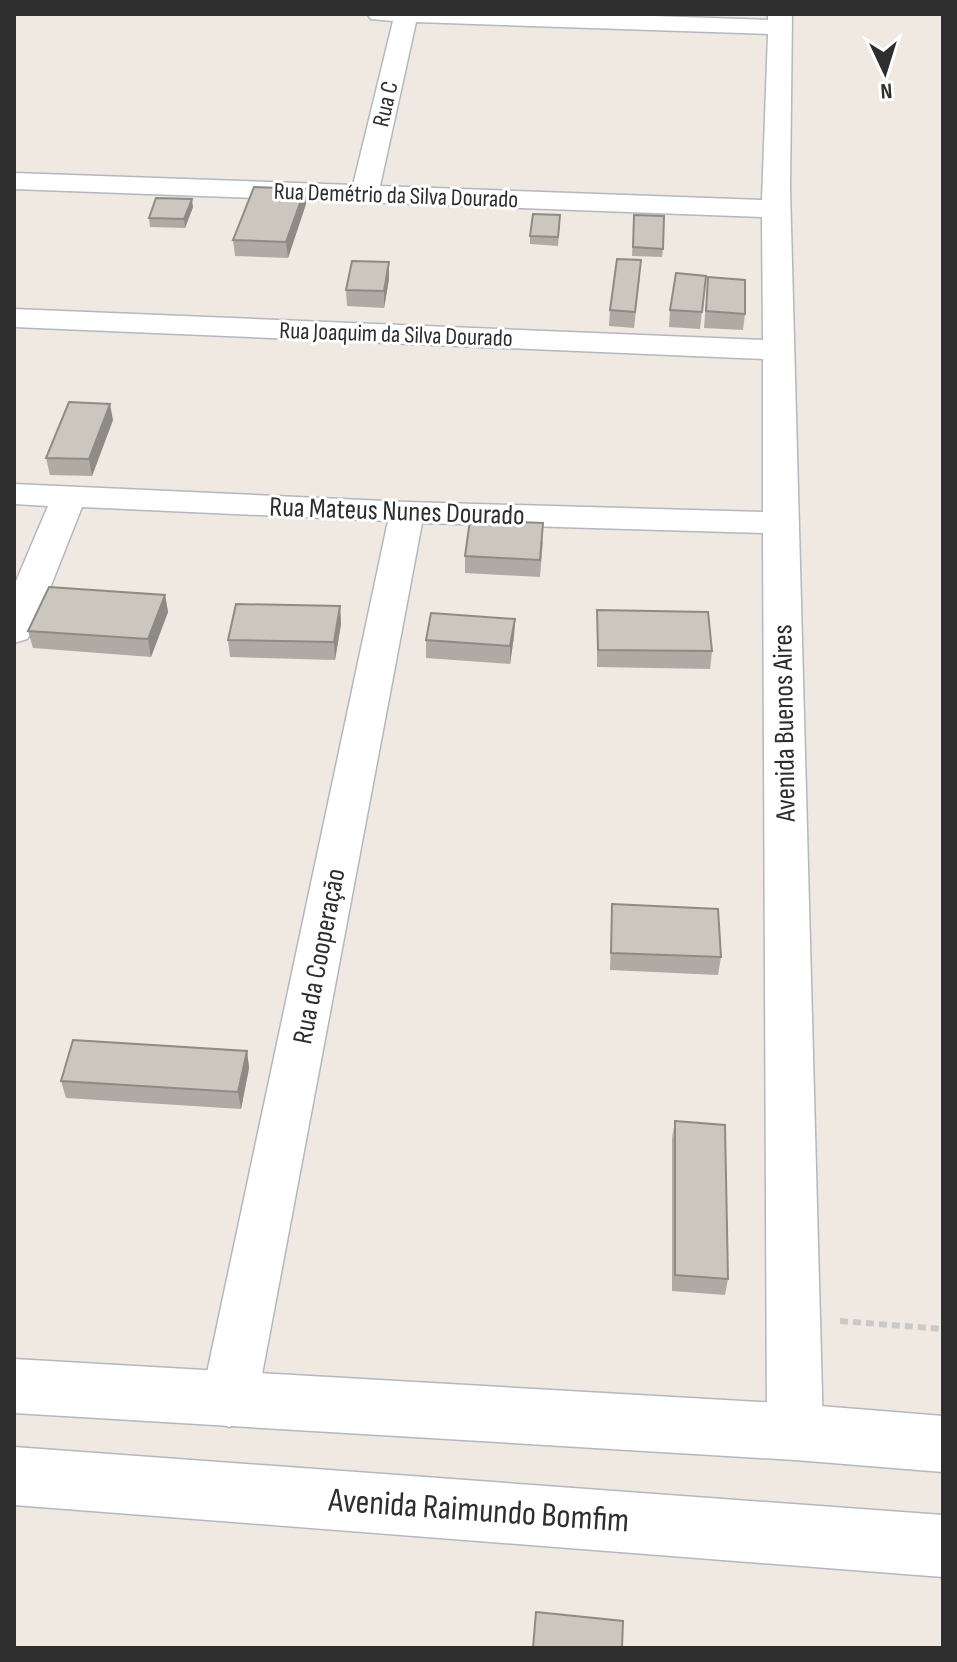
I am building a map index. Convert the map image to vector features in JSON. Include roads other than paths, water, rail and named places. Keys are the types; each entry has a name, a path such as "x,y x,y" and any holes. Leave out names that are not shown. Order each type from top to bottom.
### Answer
{"street":[{"path":"379,14 780,20"},
{"name":"Rua C","path":"367,183 406,15"},
{"name":"Avenida Buenos Aires","path":"780,20 778,350 795,1432"},
{"name":"Rua Demétrio da Silva Dourado","path":"14,162 367,183 777,198"},
{"name":"Rua Demétrio da Silva Dourado","path":"14,181 367,183"},
{"name":"Rua Joaquim da Silva Dourado","path":"14,318 778,350"},
{"name":"Rua Mateus Nunes Dourado","path":"14,494 407,512 780,523"},
{"path":"14,631 69,496"},
{"name":"Rua da Cooperação","path":"229,1401 407,512"},
{"path":"14,1386 795,1432 943,1444"},
{"name":"Avenida Raimundo Bomfim","path":"14,1476 715,1526 943,1546"}]}
